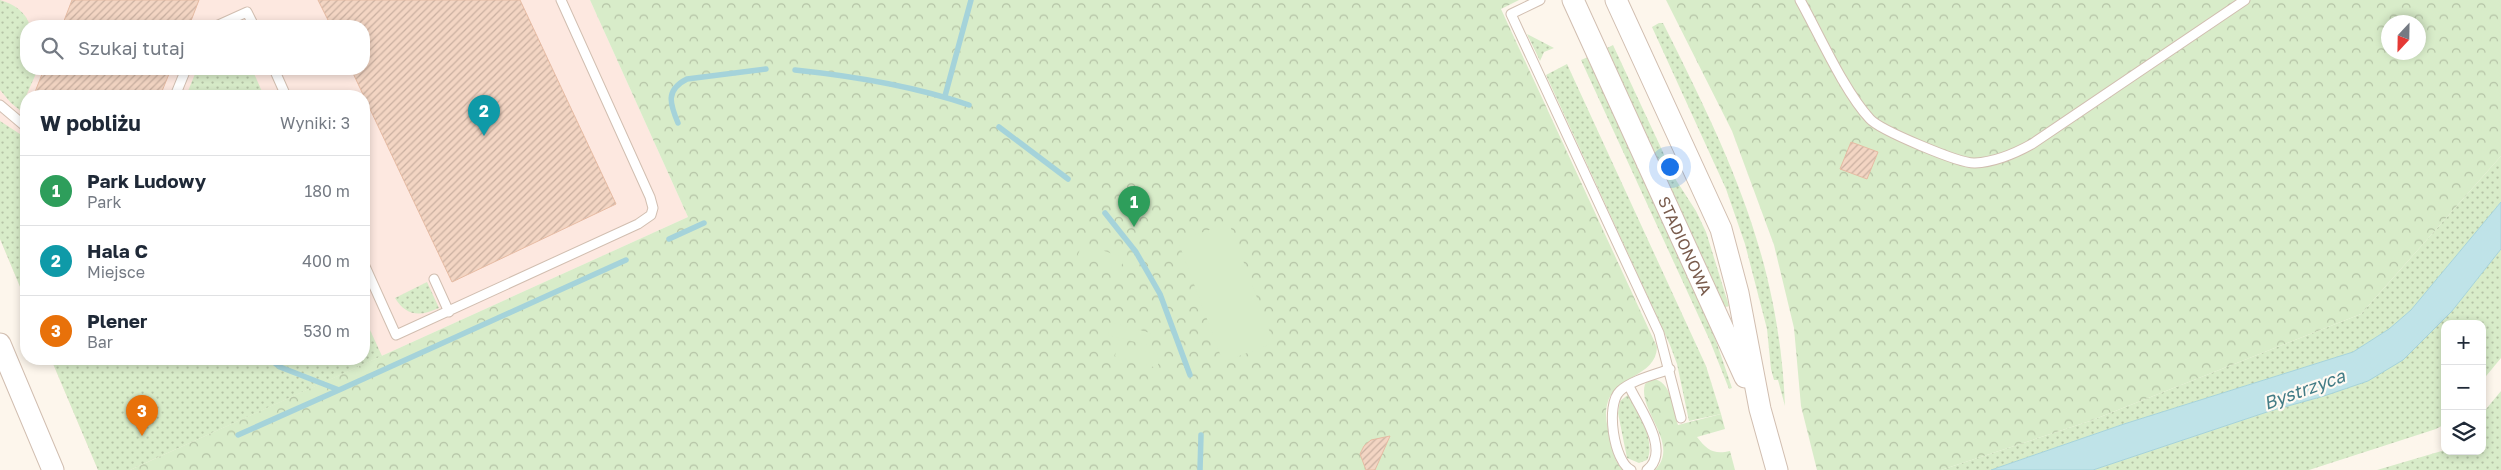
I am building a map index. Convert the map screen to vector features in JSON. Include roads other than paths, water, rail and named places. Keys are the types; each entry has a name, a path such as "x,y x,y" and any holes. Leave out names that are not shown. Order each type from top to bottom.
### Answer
{"street":[{"name":"STADIONOWA","path":"1573,0 1760,409"},
{"name":"STADIONOWA","path":"1616,0 1721,230 1738,293 1760,409 1777,470"},
{"path":"0,344 53,470"}],"lane":[{"path":"370,277 396,335 638,224 651,215 653,208 650,197 561,0"},
{"path":"1540,0 1511,14 1659,334 1670,369 1681,418"},
{"path":"1800,0 1848,87 1870,119 1880,128 1955,159 1973,164 2007,157 2032,144 2245,0"},
{"path":"229,20 247,12 251,20"},
{"path":"177,90 184,75"},
{"path":"277,75 283,90"},
{"path":"0,105 20,122"},
{"path":"434,279 449,312"},
{"path":"1631,470 1621,463 1618,456 1612,416 1612,407 1616,395 1629,386 1670,369"},
{"path":"1629,386 1658,446 1657,459 1647,470"}],"water":[{"name":"Bystrzyca","path":"2501,202 2501,249 2452,311 2403,360 2368,381 2270,411 2093,470 1991,470 2124,424 2353,352 2389,329 2411,310"}],"waterway":[{"path":"945,96 971,0"},
{"path":"678,123 671,98 672,93 680,83 687,79 766,69"},
{"path":"795,70 883,83 927,92 969,105"},
{"path":"999,127 1068,179"},
{"path":"1105,213 1136,252 1160,294 1190,375"},
{"path":"669,239 704,223"},
{"path":"278,365 339,390 626,260"},
{"path":"238,435 339,390"},
{"path":"1200,470 1201,435"}],"place":[{"name":"Hala C","path":"484,136"},
{"name":"Park Ludowy","path":"1134,227"},
{"name":"Plener","path":"142,436"}]}
